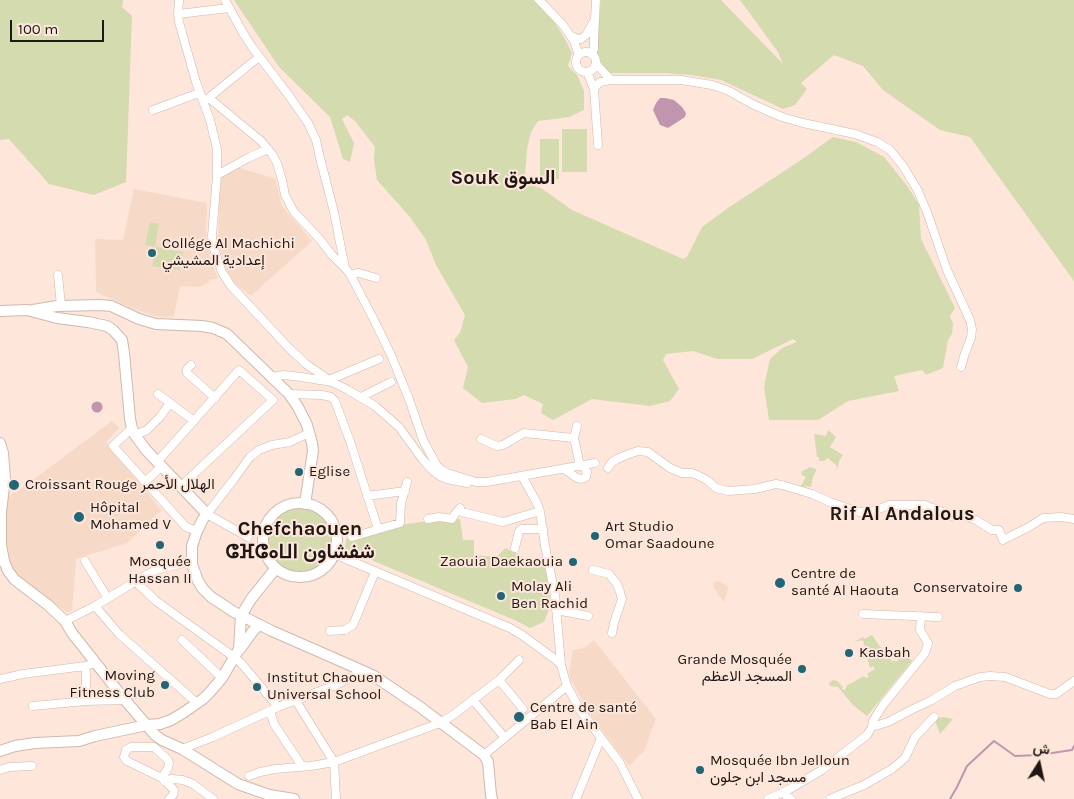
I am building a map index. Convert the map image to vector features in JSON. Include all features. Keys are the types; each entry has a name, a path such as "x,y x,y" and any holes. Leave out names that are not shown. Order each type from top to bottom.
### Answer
{"street":[{"path":"179,0 178,14 199,92 206,100 261,141 268,149 277,163 285,195 294,212 332,255 348,271 376,278"},
{"path":"539,0 564,25 577,46 579,55 576,63 577,67 583,72 587,72 594,68 596,64"},
{"path":"591,54 594,49 596,0"},
{"path":"178,14 227,4 259,57 304,117 316,140 348,271 391,354 423,440 433,461 442,470 474,482"},
{"path":"571,36 580,39 586,35 594,21"},
{"path":"579,55 587,52 591,54 596,60 596,64 612,80"},
{"path":"206,100 259,57"},
{"path":"587,72 594,89 598,145"},
{"path":"594,89 600,82 612,80 681,80 712,85 727,90 782,117 855,134 877,142 890,150 903,166 917,189 948,270 970,320 972,329 961,367"},
{"path":"153,110 199,92"},
{"path":"206,100 217,149 212,236 213,246 222,272 231,286 306,364 331,381 375,406 399,427 433,471 456,482 487,482 595,463"},
{"path":"217,175 268,149"},
{"path":"57,318 53,312 59,306 58,274"},
{"path":"0,311 59,306 111,306 139,319 156,324 192,325 212,328 227,334 289,394 307,425 313,451 305,504"},
{"path":"27,310 57,318 107,326 119,335 122,340 124,353 128,403 133,431 146,450 207,514 248,537"},
{"path":"272,377 293,375 331,381 379,360"},
{"path":"191,365 187,369 187,373 215,398"},
{"path":"146,482 194,421 239,370 273,400 180,486"},
{"path":"361,397 391,382"},
{"path":"158,394 194,421"},
{"path":"289,394 322,395 331,397 335,401 378,529"},
{"path":"170,403 147,430 133,431 112,446 186,527 197,531"},
{"path":"564,469 577,478 582,479 586,476 587,472 581,466 574,438 577,426"},
{"path":"309,433 290,442 258,450 250,457 203,519 192,546 192,561 198,582 211,596 234,612 362,670 396,690 440,722 484,755 488,762 492,799"},
{"path":"481,439 497,446 503,445 524,433 574,438"},
{"path":"0,443 3,453 5,479 1,512 1,545 8,571 65,621 72,633 155,735 182,749 238,784 269,795 294,799"},
{"path":"608,468 612,462 628,454 638,451 648,452 670,468 682,473 692,473 707,480 716,488 728,491 755,489 776,484 812,494 859,512 876,510 889,505 925,505 952,516 953,514 961,515 976,520 992,530 999,530 1002,540 1022,531 1043,518 1061,517 1074,520"},
{"path":"522,476 540,510 553,580 561,665 568,686 580,710 620,763 638,799"},
{"path":"352,537 400,524 407,482"},
{"path":"367,496 405,491"},
{"path":"292,504 305,504 320,509 331,520 336,534 337,541 334,554 327,566 314,574 298,577 290,576 276,568 268,558 263,546 266,526 279,510 292,504"},
{"path":"428,519 439,517 452,519 459,509 503,522 540,510"},
{"path":"515,548 521,529 543,529"},
{"path":"334,554 510,628 561,665"},
{"path":"86,561 107,597"},
{"path":"65,621 95,606 107,597 156,570 192,561"},
{"path":"276,568 251,599 242,616 237,653 241,663 274,709 274,724 302,766"},
{"path":"593,570 609,574 619,588 622,597 612,633"},
{"path":"330,631 344,630 353,625 375,572"},
{"path":"135,581 156,601 237,653"},
{"path":"95,606 119,634 197,703"},
{"path":"556,610 588,616"},
{"path":"864,614 938,616"},
{"path":"872,728 873,721 883,705 925,653 928,643 921,634 921,616"},
{"path":"0,751 15,746 35,743 79,741 166,722 197,703 210,692 222,678 253,631 260,625"},
{"path":"182,640 222,678"},
{"path":"249,776 275,769 334,762 440,722 453,715 499,680 519,660"},
{"path":"0,679 96,663"},
{"path":"85,666 86,701"},
{"path":"182,749 274,709 345,682 362,670"},
{"path":"768,799 784,792 830,765 872,728 940,696 955,686 980,677 1004,677 1050,694 1056,694 1074,681"},
{"path":"499,680 523,709"},
{"path":"484,755 568,686"},
{"path":"33,706 86,701 125,700"},
{"path":"473,700 505,738"},
{"path":"296,701 334,762 336,799"},
{"path":"830,799 864,785 892,769 905,758 915,737 934,717"},
{"path":"576,799 601,738"},
{"path":"163,780 169,762 154,747 131,747 126,750 124,758 127,761 163,780 174,790 173,795 169,799"},
{"path":"0,770 9,767 32,766"},
{"path":"163,780 184,780 193,784 213,799"},
{"path":"784,792 791,799"}],"shaded area":[{"path":"660,98 674,100 686,113 685,117 668,128 660,125 653,110"},
{"path":"237,167 275,179 282,206 312,241 251,296 230,280 218,245 220,175"},
{"name":"Collége Al Machichi إعدادية المشيشي","path":"134,189 207,203 206,237 218,278 209,280 209,282 200,287 180,286 174,316 154,316 96,292 95,239 123,240"},
{"path":"97,401 103,407 97,413 91,407"},
{"name":"Hôpital Mohamed V","path":"112,421 119,428 106,442 162,511 127,543 76,559 72,611 67,612 26,584 9,567 3,539 7,497 22,488"},
{"path":"715,581 727,586 728,589 724,602 713,587"},
{"path":"594,640 656,719 644,751 629,766 589,713 570,678 569,673 573,650 584,648"}],"green space":[{"path":"0,0 123,0 122,7 132,16 126,182 94,195 49,184 9,139 0,140"},
{"path":"234,0 533,0 551,16 572,53 568,66 577,75 584,91 584,110 569,117 538,121 531,132 527,149 525,174 522,181 519,182 541,188 572,210 683,259 687,257 702,227 728,208 833,137 856,142 884,157 908,187 919,205 921,239 955,308 950,316 953,324 952,334 948,340 943,368 926,375 922,370 894,376 899,391 848,401 818,420 769,420 764,387 770,359 782,348 797,342 793,339 752,359 718,359 693,351 666,354 663,360 679,389 670,401 650,406 592,399 553,420 541,413 543,404 524,395 515,399 482,403 463,388 468,367 454,340 460,333 465,315 436,265 426,240 410,217 377,180 374,160 375,147 355,121 347,115 342,119 354,143 350,162 343,159 330,117 279,67"},
{"path":"601,0 721,0 783,64 778,52 740,0 1074,0 1074,281 970,137 940,130 883,90 863,66 834,55 801,83 807,89 795,105 783,109 721,80 664,73 607,73 596,52"},
{"path":"562,129 587,129 587,172 562,172"},
{"path":"540,139 559,139 559,179 540,179"},
{"path":"150,222 159,224 155,247 145,245"},
{"path":"156,247 183,252 180,270 152,266"},
{"path":"828,430 836,437 830,447 843,455 839,461 838,468 832,473 838,467 828,458 824,461 819,461 814,434 826,436"},
{"path":"810,467 816,469 811,487 800,487 806,477 801,472"},
{"path":"294,507 306,507 324,516 331,527 333,540 331,553 324,564 313,571 294,573 281,568 272,559 267,546 267,534 272,521 281,512"},
{"path":"441,519 460,519 463,540 474,540 474,555 496,557 506,548 545,567 549,583 550,607 544,622 530,628 345,549 346,539 400,525"},
{"path":"872,635 884,651 867,654 863,640 854,642"},
{"path":"906,651 912,661 867,716 853,705 838,687 830,686 828,681 830,683 832,680 837,681 844,690 846,686 864,676 866,678 869,677 867,674 875,669 873,666 870,668 867,657 880,655 881,657 887,654 892,662 894,660 896,662"},
{"path":"944,717 953,719 940,734 934,718"}],"waterway":[{"path":"950,799 967,766 994,741 1015,756 1039,755 1072,750 1074,746"}],"place":[{"name":"Collége Al Machichi إعدادية المشيشي","path":"152,253"},
{"name":"Eglise","path":"299,472"},
{"name":"Croissant Rouge الهلال الأحمر","path":"14,485"},
{"name":"Hôpital Mohamed V","path":"79,517"},
{"name":"Art Studio Omar Saadoune","path":"595,536"},
{"name":"Mosquée Hassan II","path":"160,545"},
{"name":"Zaouia Daekaouia","path":"573,562"},
{"name":"Centre de santé Al Haouta","path":"780,583"},
{"name":"Conservatoire","path":"1018,588"},
{"name":"Molay Ali Ben Rachid","path":"501,596"},
{"name":"Kasbah","path":"849,653"},
{"name":"Grande Mosquée المسجد الاعظم","path":"802,669"},
{"name":"Moving Fitness Club","path":"165,685"},
{"name":"Institut Chaouen Universal School","path":"257,687"},
{"name":"Centre de santé Bab El Ain","path":"519,717"},
{"name":"Mosquée Ibn Jelloun مسجد ابن جلون","path":"700,770"}],"district":[{"name":"Souk السوق","path":"503,178"},
{"name":"Rif Al Andalous","path":"902,514"},
{"name":"Chefchaouen ⵛⴼⵛⴰⵡⵏ شفشاون","path":"300,540"}]}
